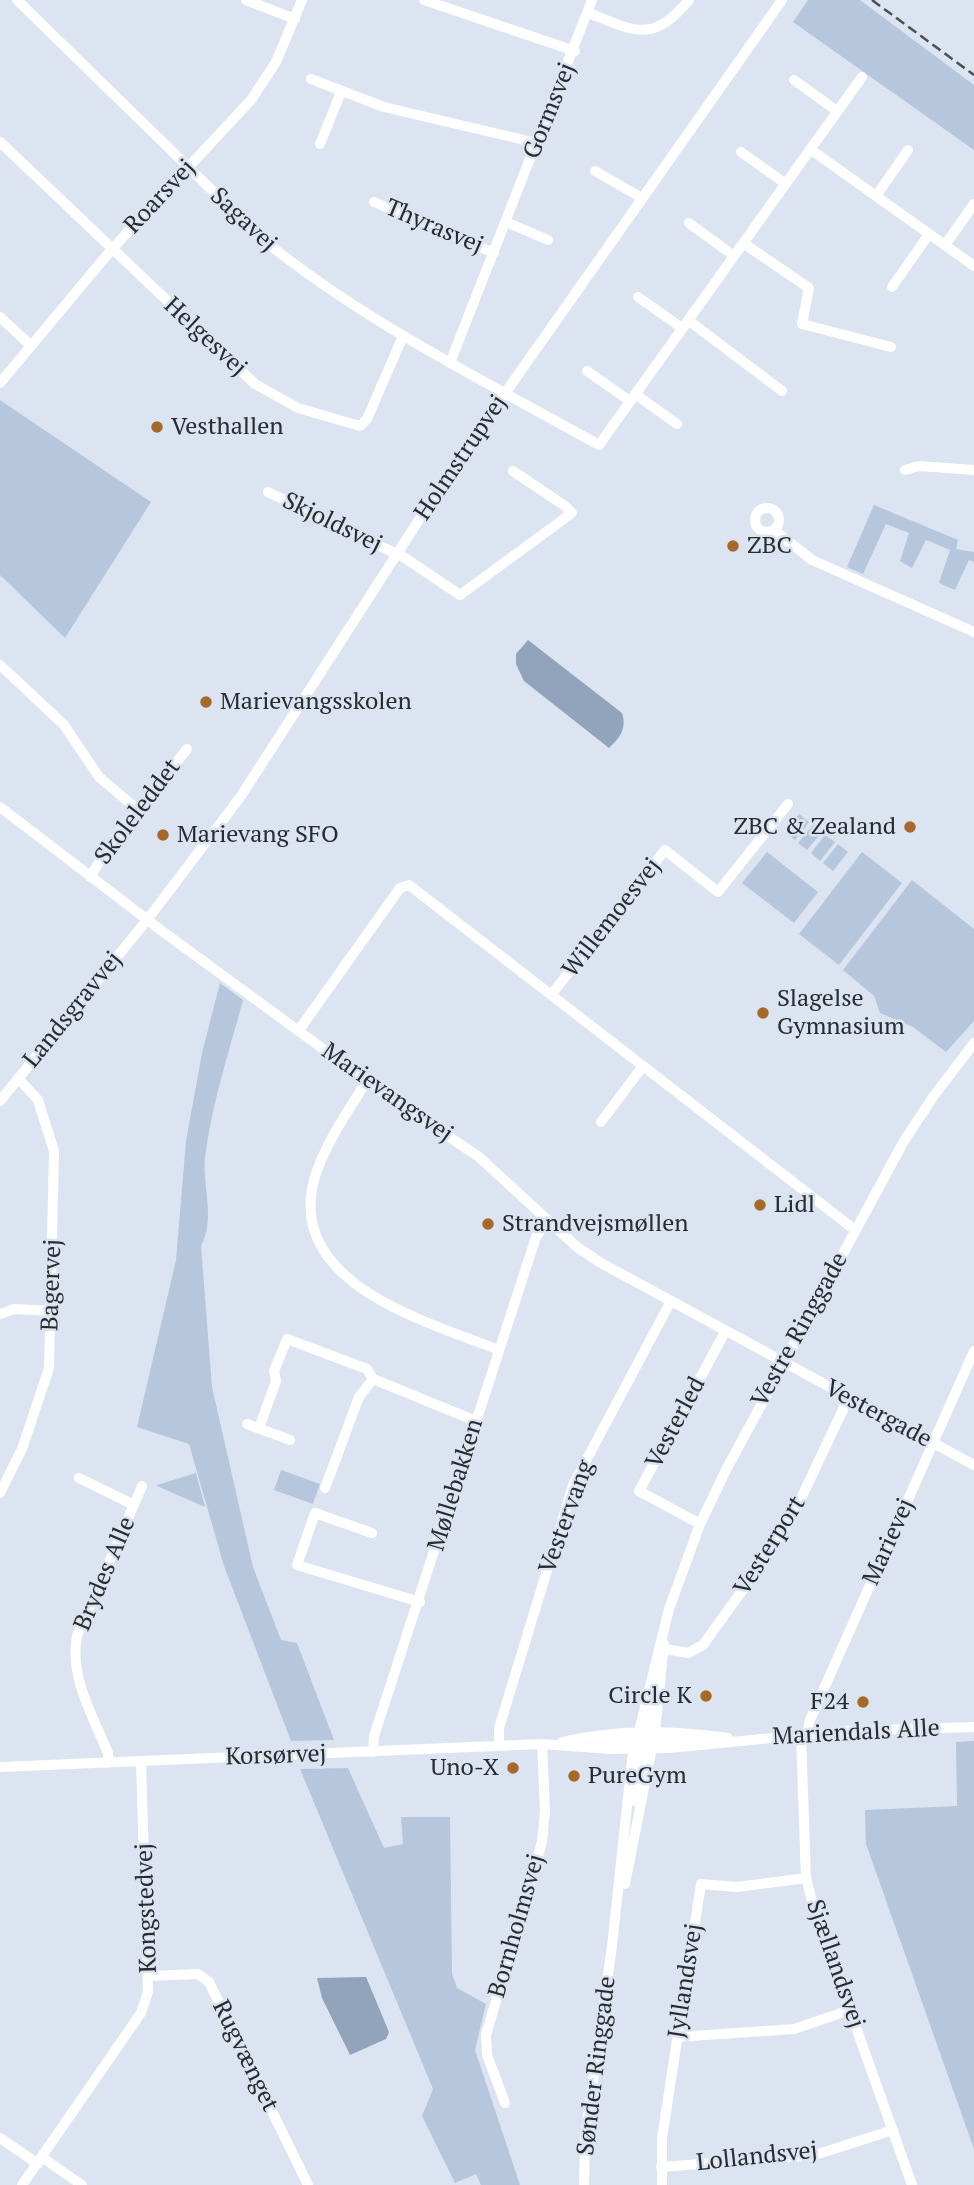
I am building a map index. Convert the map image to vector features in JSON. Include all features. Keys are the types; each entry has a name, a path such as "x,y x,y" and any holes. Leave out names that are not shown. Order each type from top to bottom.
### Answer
{"street":[{"name":"Sagavej","path":"17,0 261,238 302,272 402,336 599,445 633,397"},
{"path":"246,0 295,19"},
{"name":"Roarsvej","path":"0,383 29,344 112,249 251,100 267,79 302,0"},
{"path":"424,0 575,51"},
{"name":"Gormsvej","path":"450,363 575,51 592,0"},
{"path":"589,13 629,29 648,32 661,27 689,0"},
{"name":"Holmstrupvej","path":"147,920 241,796 396,554 505,392 782,0"},
{"path":"633,397 862,77"},
{"path":"311,79 341,92 423,118 537,143"},
{"path":"794,80 838,111"},
{"path":"320,144 341,92"},
{"name":"Helgesvej","path":"0,142 255,383 298,408 355,426 367,419 402,336"},
{"path":"810,149 974,266"},
{"path":"876,196 908,150"},
{"path":"741,152 786,184"},
{"path":"595,171 642,198"},
{"name":"Thyrasvej","path":"374,202 494,253"},
{"path":"945,245 974,204"},
{"path":"506,222 548,240"},
{"path":"690,223 734,256"},
{"path":"892,287 929,234"},
{"path":"743,243 810,288 802,324 891,347"},
{"path":"638,297 685,324 782,391"},
{"path":"0,317 29,344"},
{"path":"587,370 677,424"},
{"path":"905,470 919,466 974,470"},
{"name":"Skjoldsvej","path":"268,492 396,554 460,595 572,513 513,471"},
{"path":"774,530 812,559 974,632"},
{"path":"0,665 64,725 99,776 137,809"},
{"name":"Skoleleddet","path":"90,877 137,809 187,748"},
{"name":"Willemoesvej","path":"551,995 665,850 718,892 788,804"},
{"name":"Marievangsvej","path":"0,807 147,920 367,1080 479,1157 548,1220 601,1263 782,1362"},
{"name":"Willemoesvej","path":"299,1030 400,888 405,885 413,887 855,1230"},
{"name":"Landsgravvej","path":"0,1101 147,920"},
{"name":"Vestre Ringgade","path":"645,1740 662,1649 662,1635 681,1570 699,1524 782,1362 904,1141 974,1043"},
{"path":"601,1122 643,1066"},
{"name":"Bagervej","path":"0,1493 46,1387 50,1368 54,1151 38,1100 18,1078"},
{"path":"367,1080 332,1140 313,1183 312,1217 321,1246 344,1275 382,1300 499,1350"},
{"name":"Møllebakken","path":"373,1752 374,1736 420,1602 536,1237 548,1220"},
{"name":"Vestervang","path":"499,1746 499,1728 573,1485 671,1301"},
{"path":"0,1314 14,1310 52,1311"},
{"name":"Vesterled","path":"699,1524 639,1491 725,1332"},
{"path":"258,1428 276,1381 274,1371 287,1339 367,1369 373,1379 476,1421"},
{"name":"Marievej","path":"804,1735 974,1351"},
{"name":"Vestergade","path":"782,1362 974,1465"},
{"path":"325,1488 359,1397 373,1379"},
{"name":"Vesterport","path":"662,1649 695,1651 711,1634 775,1545 795,1511 848,1399"},
{"path":"247,1424 290,1440"},
{"name":"Brydes Alle","path":"79,1478 134,1505"},
{"name":"Brydes Alle","path":"108,1763 108,1753 78,1678 74,1652 77,1636 142,1486"},
{"path":"372,1533 315,1513 297,1565 420,1602"},
{"name":"Vestre Ringgade","path":"645,1740 653,1670 662,1649"},
{"name":"Mariendals Alle","path":"645,1740 738,1739 974,1727"},
{"name":"Mariendals Alle","path":"645,1740 679,1731 738,1739"},
{"name":"Sjællandsvej","path":"804,1735 806,1878 912,2185"},
{"name":"Korsørvej","path":"0,1767 645,1740"},
{"name":"Sønder Ringgade","path":"612,1946 622,1899 645,1740"},
{"name":"Sønder Ringgade","path":"584,2185 585,2137 592,2074 645,1740"},
{"name":"Bornholmsvej","path":"505,2104 487,2055 486,2035 542,1842 547,1744"},
{"name":"Kongstedvej","path":"22,2185 141,2013 148,1993 150,1976 141,1761"},
{"name":"Jyllandsvej","path":"662,2185 661,2167 677,2037 701,1884 737,1887 806,1878"},
{"name":"Rugvænget","path":"150,1976 198,1974 209,1982 308,2185"},
{"path":"677,2037 794,2029 850,2010"},
{"name":"Lollandsvej","path":"661,2167 815,2155 893,2130"},
{"path":"0,2138 82,2185"}],"shaded area":[{"path":"808,0 860,0 974,85 974,150 793,22"},
{"path":"0,400 151,502 65,638 0,575"},
{"path":"874,505 958,540 956,549 974,552 974,562 969,560 955,590 939,583 950,550 926,540 912,568 900,561 909,533 886,524 863,574 847,567"},
{"path":"528,640 622,713 622,732 609,748 524,681 516,664 516,654"},
{"path":"799,814 809,822 795,840 785,833"},
{"path":"813,825 822,832 807,850 798,843"},
{"path":"825,835 835,842 820,861 811,853"},
{"path":"838,844 848,852 833,871 823,863"},
{"path":"767,852 818,892 794,923 742,883"},
{"path":"862,852 902,883 839,965 799,934"},
{"path":"912,880 974,929 974,1021 946,1052 913,1027 880,1013 874,996 843,970"},
{"path":"220,983 243,1000 216,1097 205,1157 208,1224 201,1246 212,1387 253,1567 281,1640 297,1643 334,1740 291,1741 224,1566 189,1444 137,1427 176,1260 186,1141 202,1053"},
{"path":"281,1470 320,1484 313,1504 274,1490"},
{"path":"196,1473 205,1507 157,1486 157,1485"},
{"path":"974,1741 974,2149 866,1844 865,1810 957,1806 956,1742"},
{"path":"348,1768 384,1848 403,1844 401,1817 450,1817 452,1973 457,1988 486,2004 475,2050 520,2185 481,2185 476,2174 455,2183 422,2116 433,2089 300,1769"},
{"path":"366,1977 389,2032 386,2039 350,2055 322,1998 317,1978"}],"railway":[{"path":"872,0 974,75"}],"place":[{"name":"Vesthallen","path":"157,427"},
{"name":"ZBC","path":"733,546"},
{"name":"Marievangsskolen","path":"206,702"},
{"name":"ZBC & Zealand","path":"910,827"},
{"name":"Marievang SFO","path":"163,835"},
{"name":"Slagelse Gymnasium","path":"763,1013"},
{"name":"Lidl","path":"760,1205"},
{"name":"Strandvejsmøllen","path":"488,1224"},
{"name":"Circle K","path":"706,1696"},
{"name":"F24","path":"863,1702"},
{"name":"Uno-X","path":"513,1768"},
{"name":"PureGym","path":"574,1776"}]}
